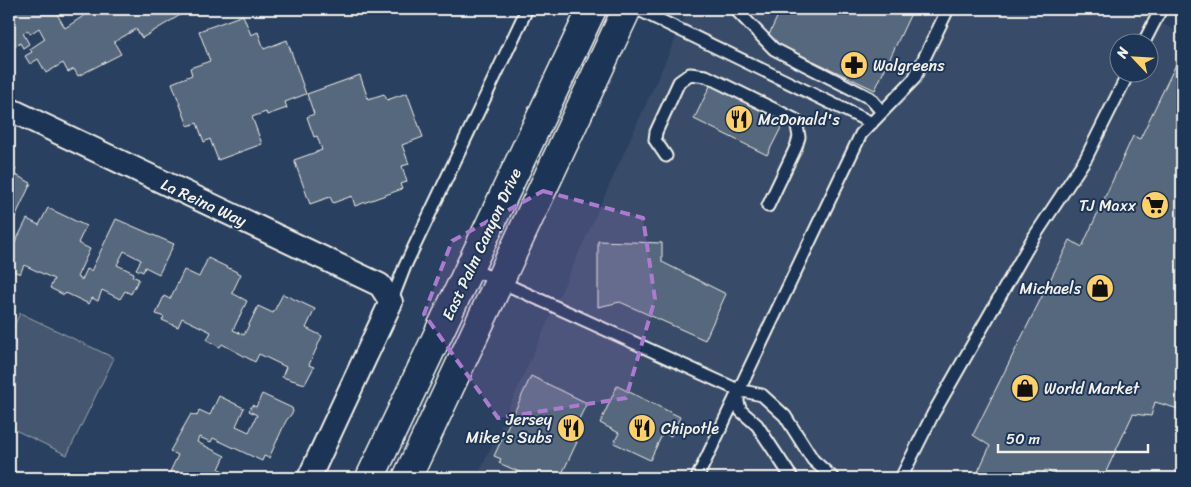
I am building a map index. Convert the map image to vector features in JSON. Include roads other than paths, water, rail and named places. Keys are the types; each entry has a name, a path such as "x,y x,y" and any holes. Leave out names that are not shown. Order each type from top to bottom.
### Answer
{"main road":[{"name":"East Palm Canyon Drive","path":"370,478 592,9"},
{"name":"East Palm Canyon Drive","path":"407,478 627,9"}],"street":[{"name":"La Reina Way","path":"9,109 380,285 391,302"},
{"path":"309,478 391,302"}],"lane":[{"path":"391,302 406,266 527,9"},
{"path":"636,9 872,123"},
{"path":"697,478 861,134 914,79 948,9"},
{"path":"1149,32 1161,9"},
{"path":"739,13 774,49 870,98 882,112"},
{"path":"666,156 655,140 656,132 679,82 690,74 706,76 796,120 799,128 796,147 768,206"},
{"path":"901,478 933,414 1032,240 1086,158 1124,82"},
{"path":"470,268 498,283 738,390 762,396 785,416 813,460 833,478"},
{"path":"738,390 738,403 742,411 757,425 792,478"}],"place":[{"name":"Walgreens","path":"854,65"},
{"name":"McDonald's","path":"739,119"},
{"name":"TJ Maxx","path":"1155,205"},
{"name":"Michaels","path":"1100,288"},
{"name":"World Market","path":"1025,388"},
{"name":"Jersey Mike's Subs","path":"571,428"},
{"name":"Chipotle","path":"642,428"}]}
